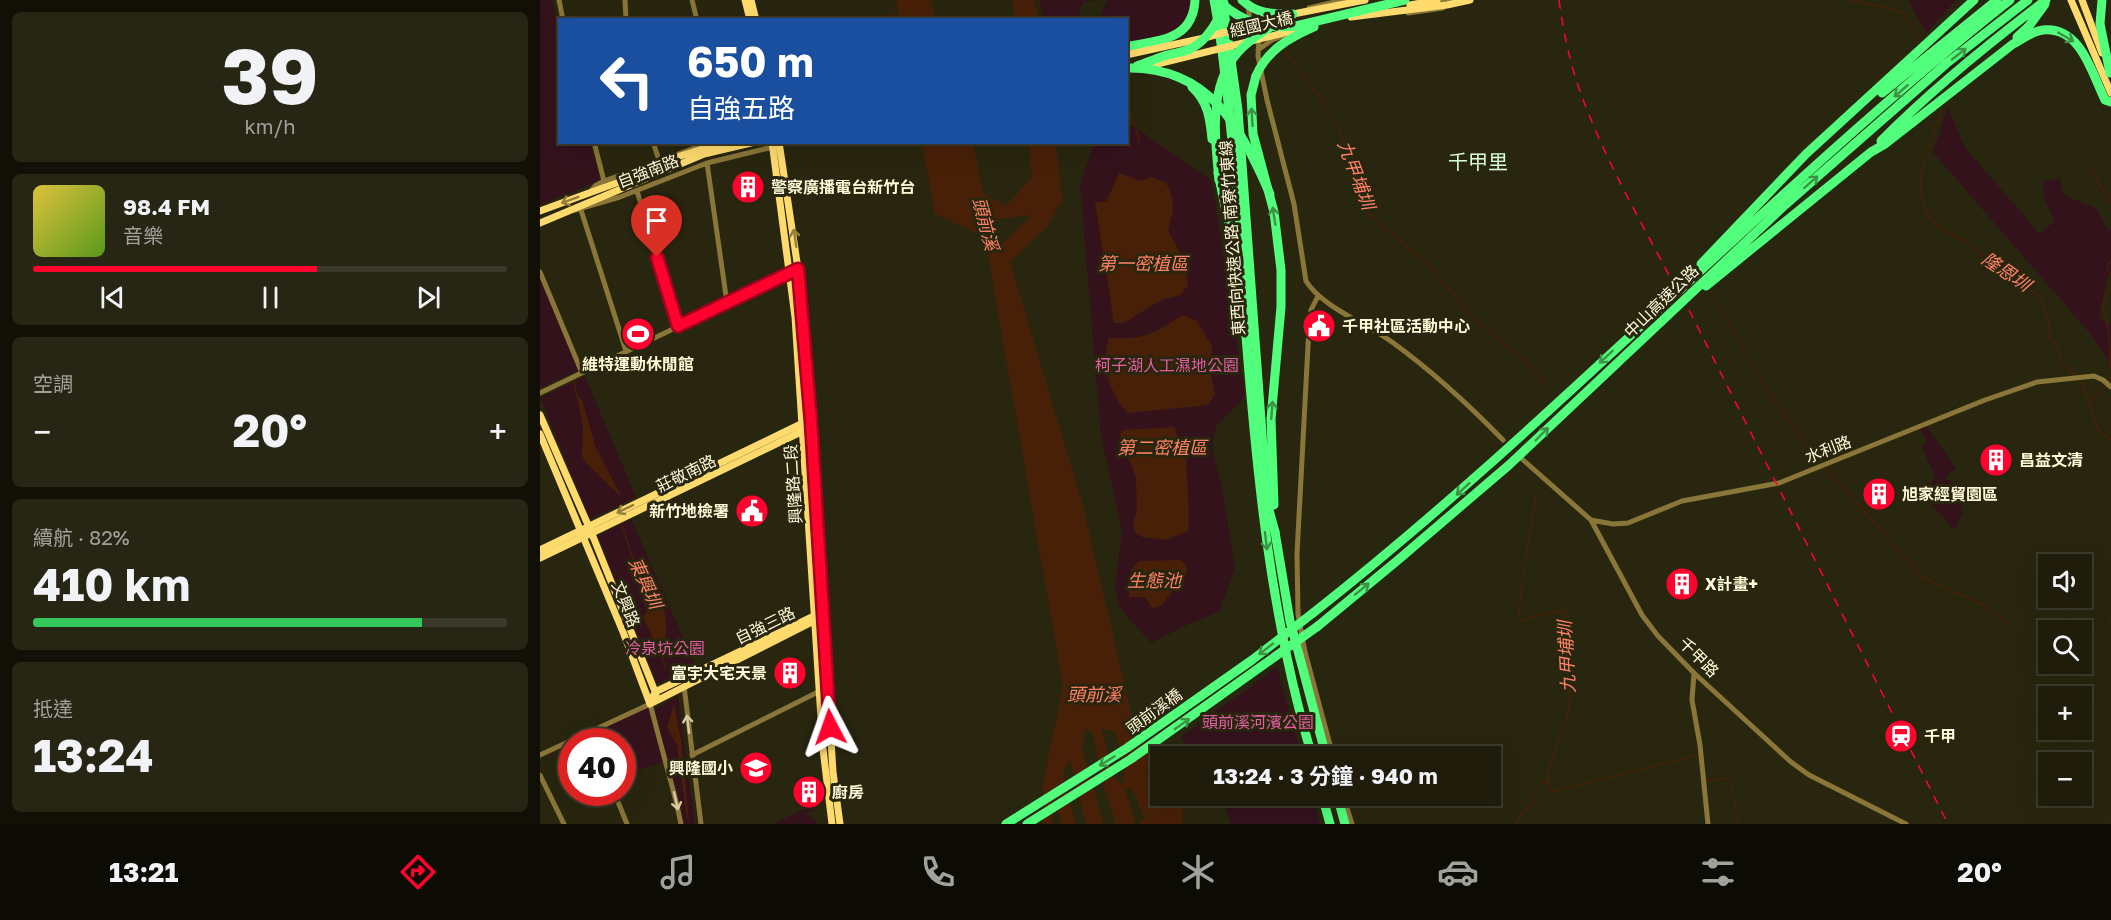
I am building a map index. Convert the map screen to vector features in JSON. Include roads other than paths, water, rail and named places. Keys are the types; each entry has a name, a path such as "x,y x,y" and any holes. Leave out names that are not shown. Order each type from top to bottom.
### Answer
{"highway":[{"path":"1128,47 1173,37 1181,32 1192,16 1195,0"},
{"path":"1220,0 1237,16 1267,27 1296,26 1406,0"},
{"path":"1128,69 1190,50 1204,38 1221,14 1220,0"},
{"name":"東西向快速公路 南寮竹東線","path":"1220,0 1238,110 1249,304 1269,510 1275,532 1290,621 1323,746"},
{"path":"1244,0 1252,9 1262,13 1293,14"},
{"path":"1665,303 1806,154 1974,0"},
{"path":"1841,122 1997,0"},
{"name":"中山高速公路","path":"1313,613 1446,505 1785,193 1947,50 2010,0"},
{"name":"中山高速公路","path":"1318,626 1509,465 1785,205 1947,63 2028,0"},
{"path":"1646,337 1871,152 1949,76 1991,41 2047,0"},
{"path":"2013,44 2047,0"},
{"path":"2102,0 2100,24 2111,74"},
{"path":"1219,180 1215,120 1218,96 1230,65 1242,48 1265,30 1293,14"},
{"path":"1275,532 1271,419 1281,286 1279,252 1269,194 1253,134 1251,96 1260,67 1275,48 1286,40 1314,27"},
{"path":"1871,152 1885,144 2013,44 2029,34 2042,30 2053,31 2073,39 2080,48 2105,100 2111,102"},
{"path":"1128,70 1144,67 1169,72 1192,82 1213,100 1250,149 1269,194"},
{"path":"1128,70 1164,75 1189,84 1197,91 1208,109 1219,180 1236,255 1246,336"},
{"name":"東西向快速公路 南寮竹東線","path":"1249,304 1246,336 1267,549 1278,618 1310,746"},
{"name":"頭前溪橋","path":"1006,824 1127,748 1252,660 1313,613"},
{"name":"頭前溪橋","path":"1027,824 1131,759 1318,626"},
{"path":"1325,806 1330,824"},
{"path":"1340,806 1345,824"}],"street":[{"path":"559,0 563,18"},
{"path":"625,0 626,18"},
{"path":"692,0 696,18"},
{"path":"745,0 750,18"},
{"path":"751,0 756,18"},
{"path":"1244,0 1294,204 1304,275 1309,286 1318,296 1392,342 1420,364 1456,394 1503,440"},
{"path":"1250,18 1259,20 1343,0"},
{"name":"經國大橋","path":"1128,54 1204,38 1293,14 1365,0"},
{"path":"1387,0 1391,14"},
{"path":"1406,0 1409,13"},
{"name":"經國大橋","path":"1128,70 1252,41 1276,33 1437,0"},
{"path":"1409,13 1425,5 1452,0"},
{"path":"1351,17 1470,0"},
{"path":"1258,50 1282,36 1330,20 1368,11 1391,14 1431,11 1477,0"},
{"path":"2071,0 2111,93"},
{"path":"2082,0 2111,74"},
{"path":"1275,16 1281,20 1284,30 1282,36"},
{"path":"595,144 604,181"},
{"path":"654,144 659,160"},
{"name":"自強南路","path":"591,192 595,186 604,181 705,144"},
{"path":"602,193 680,156 719,144"},
{"path":"602,193 704,154 746,144"},
{"path":"762,144 764,150"},
{"name":"興隆路二段","path":"779,144 798,269 823,750 832,824"},
{"name":"自強南路","path":"567,211 581,210 707,163 764,150 772,145"},
{"name":"興隆路二段","path":"772,145 790,273 807,426"},
{"path":"707,163 727,303"},
{"path":"637,191 678,326"},
{"name":"自強南路","path":"540,211 591,192 602,193"},
{"name":"自強南路","path":"540,223 602,193"},
{"path":"581,210 626,351"},
{"path":"540,393 798,269"},
{"path":"540,272 582,373"},
{"path":"1318,296 1311,310 1309,327 1297,554 1298,615 1305,652 1330,746"},
{"name":"水利路","path":"1591,520 1613,524 1628,523 1682,501 1779,483 1985,400 2037,382 2094,376 2111,387"},
{"name":"文興路","path":"540,415 650,704 681,824"},
{"name":"莊敬南路","path":"540,558 586,532 807,426"},
{"name":"文興路","path":"540,434 586,532 657,696"},
{"name":"千甲路","path":"1522,459 1591,520 1642,615 1658,636 1694,673 1809,775 1906,824"},
{"name":"莊敬南路","path":"540,550 586,532"},
{"name":"興隆路二段","path":"817,619 840,824"},
{"name":"自強三路","path":"657,696 684,686 817,619"},
{"name":"自強三路","path":"599,728 650,704 657,696 817,619"},
{"path":"1694,673 1692,700 1700,745 1708,824"},
{"path":"684,686 701,824"},
{"path":"692,755 820,691"},
{"name":"自強三路","path":"540,755 558,747"},
{"path":"540,775 564,824"},
{"path":"620,806 627,824"},
{"path":"1346,806 1352,824"}],"water":[{"path":"896,0 930,0 936,18 900,18"},
{"path":"1012,0 1034,0 1039,18 1016,18"},
{"name":"頭前溪","path":"922,144 973,144 983,193 1006,206 1032,177 1029,144 1056,144 1062,200 1048,226 1010,262 1083,506 1134,726 1150,749 1150,765 1147,766 1147,775 1150,785 1150,806 1183,806 1183,824 1138,824 1145,819 1133,791 1128,787 1125,791 1136,824 1116,824 1105,790 1093,733 1085,729 1082,750 1104,824 1086,824 1069,758 1063,776 1076,824 1061,824 1056,792 1052,824 1042,824 1043,784 1063,686 985,237 935,214","holes":["1030,215 1031,216 999,247 994,220","1101,728 1116,732 1124,772 1123,784 1115,779"]},
{"name":"第一密植區","path":"1119,173 1140,181 1152,177 1166,183 1173,206 1168,230 1185,262 1188,285 1181,295 1161,300 1124,323 1114,323 1095,202 1106,202"},
{"path":"1183,315 1197,321 1213,348 1209,365 1215,395 1208,405 1128,413 1116,397 1108,378 1106,358 1109,338 1131,338 1148,334"},
{"path":"577,396 582,400 596,448 622,498 586,463 582,456 583,426"},
{"name":"第二密植區","path":"1174,427 1186,457 1188,531 1166,540 1142,537 1136,533 1133,525 1137,510 1136,477 1120,436 1122,430"},
{"name":"生態池","path":"1180,560 1186,565 1187,573 1161,606 1152,608 1145,597 1129,597 1131,570 1139,561"},
{"path":"632,572 643,574 655,586 665,611 666,627 661,656 643,617 648,610"},
{"path":"674,704 682,745 689,824 677,745 667,727"}],"waterway":[{"name":"隆恩圳","path":"1850,0 1890,8 1904,14 1917,38"},
{"path":"875,18 898,13"},
{"name":"九甲埔圳","path":"1286,52 1326,105 1338,127 1368,213 1430,266 1474,318 1521,357 1545,385"},
{"name":"隆恩圳","path":"1942,110 1922,169 1922,200 1928,214 1938,226 1966,242 2012,278 2040,296 2049,322 2050,338 2057,346 2063,363 2076,375"},
{"path":"1128,111 1135,125 1139,142"},
{"path":"2088,165 2111,203"},
{"path":"2111,260 2107,267 2111,274"},
{"path":"2111,287 2104,303 2111,367"},
{"path":"1711,292 1771,397 1821,462"},
{"path":"2091,401 2111,378"},
{"name":"隆恩圳","path":"2079,379 2086,392 2096,426 2111,440"},
{"name":"東興圳","path":"574,382 577,396"},
{"path":"1826,468 1922,577 1985,606 2011,625"},
{"name":"九甲埔圳","path":"1536,495 1519,618 1521,620 1565,610 1570,700 1567,719 1547,775 1548,785 1552,792 1698,755"},
{"name":"東興圳","path":"623,527 637,572"},
{"name":"東興圳","path":"661,654 665,666"},
{"path":"1706,781 1731,778 1738,824"},
{"name":"九甲埔圳","path":"1541,784 1547,781"},
{"path":"1515,824 1538,791"}],"railway":[{"path":"1559,0 1569,55 1586,107 1615,173 1672,281"},
{"path":"1689,310 1948,824"}],"place":[{"name":"警察廣播電台新竹台","path":"748,187"},
{"name":"千甲社區活動中心","path":"1319,326"},
{"name":"維特運動休閒館","path":"638,334"},
{"name":"昌益文清","path":"1996,460"},
{"name":"旭家經貿園區","path":"1879,494"},
{"name":"新竹地檢署","path":"752,511"},
{"name":"X計畫+","path":"1682,584"},
{"name":"富宇大宅天景","path":"790,673"},
{"name":"千甲","path":"1901,736"},
{"name":"興隆國小","path":"756,768"},
{"name":"廚房","path":"809,792"}],"district":[{"name":"千甲里","path":"1478,162"}],"park label":[{"name":"柯子湖人工濕地公園","path":"1167,365"},
{"name":"冷泉坑公園","path":"665,648"},
{"name":"頭前溪河濱公園","path":"1258,722"}]}
